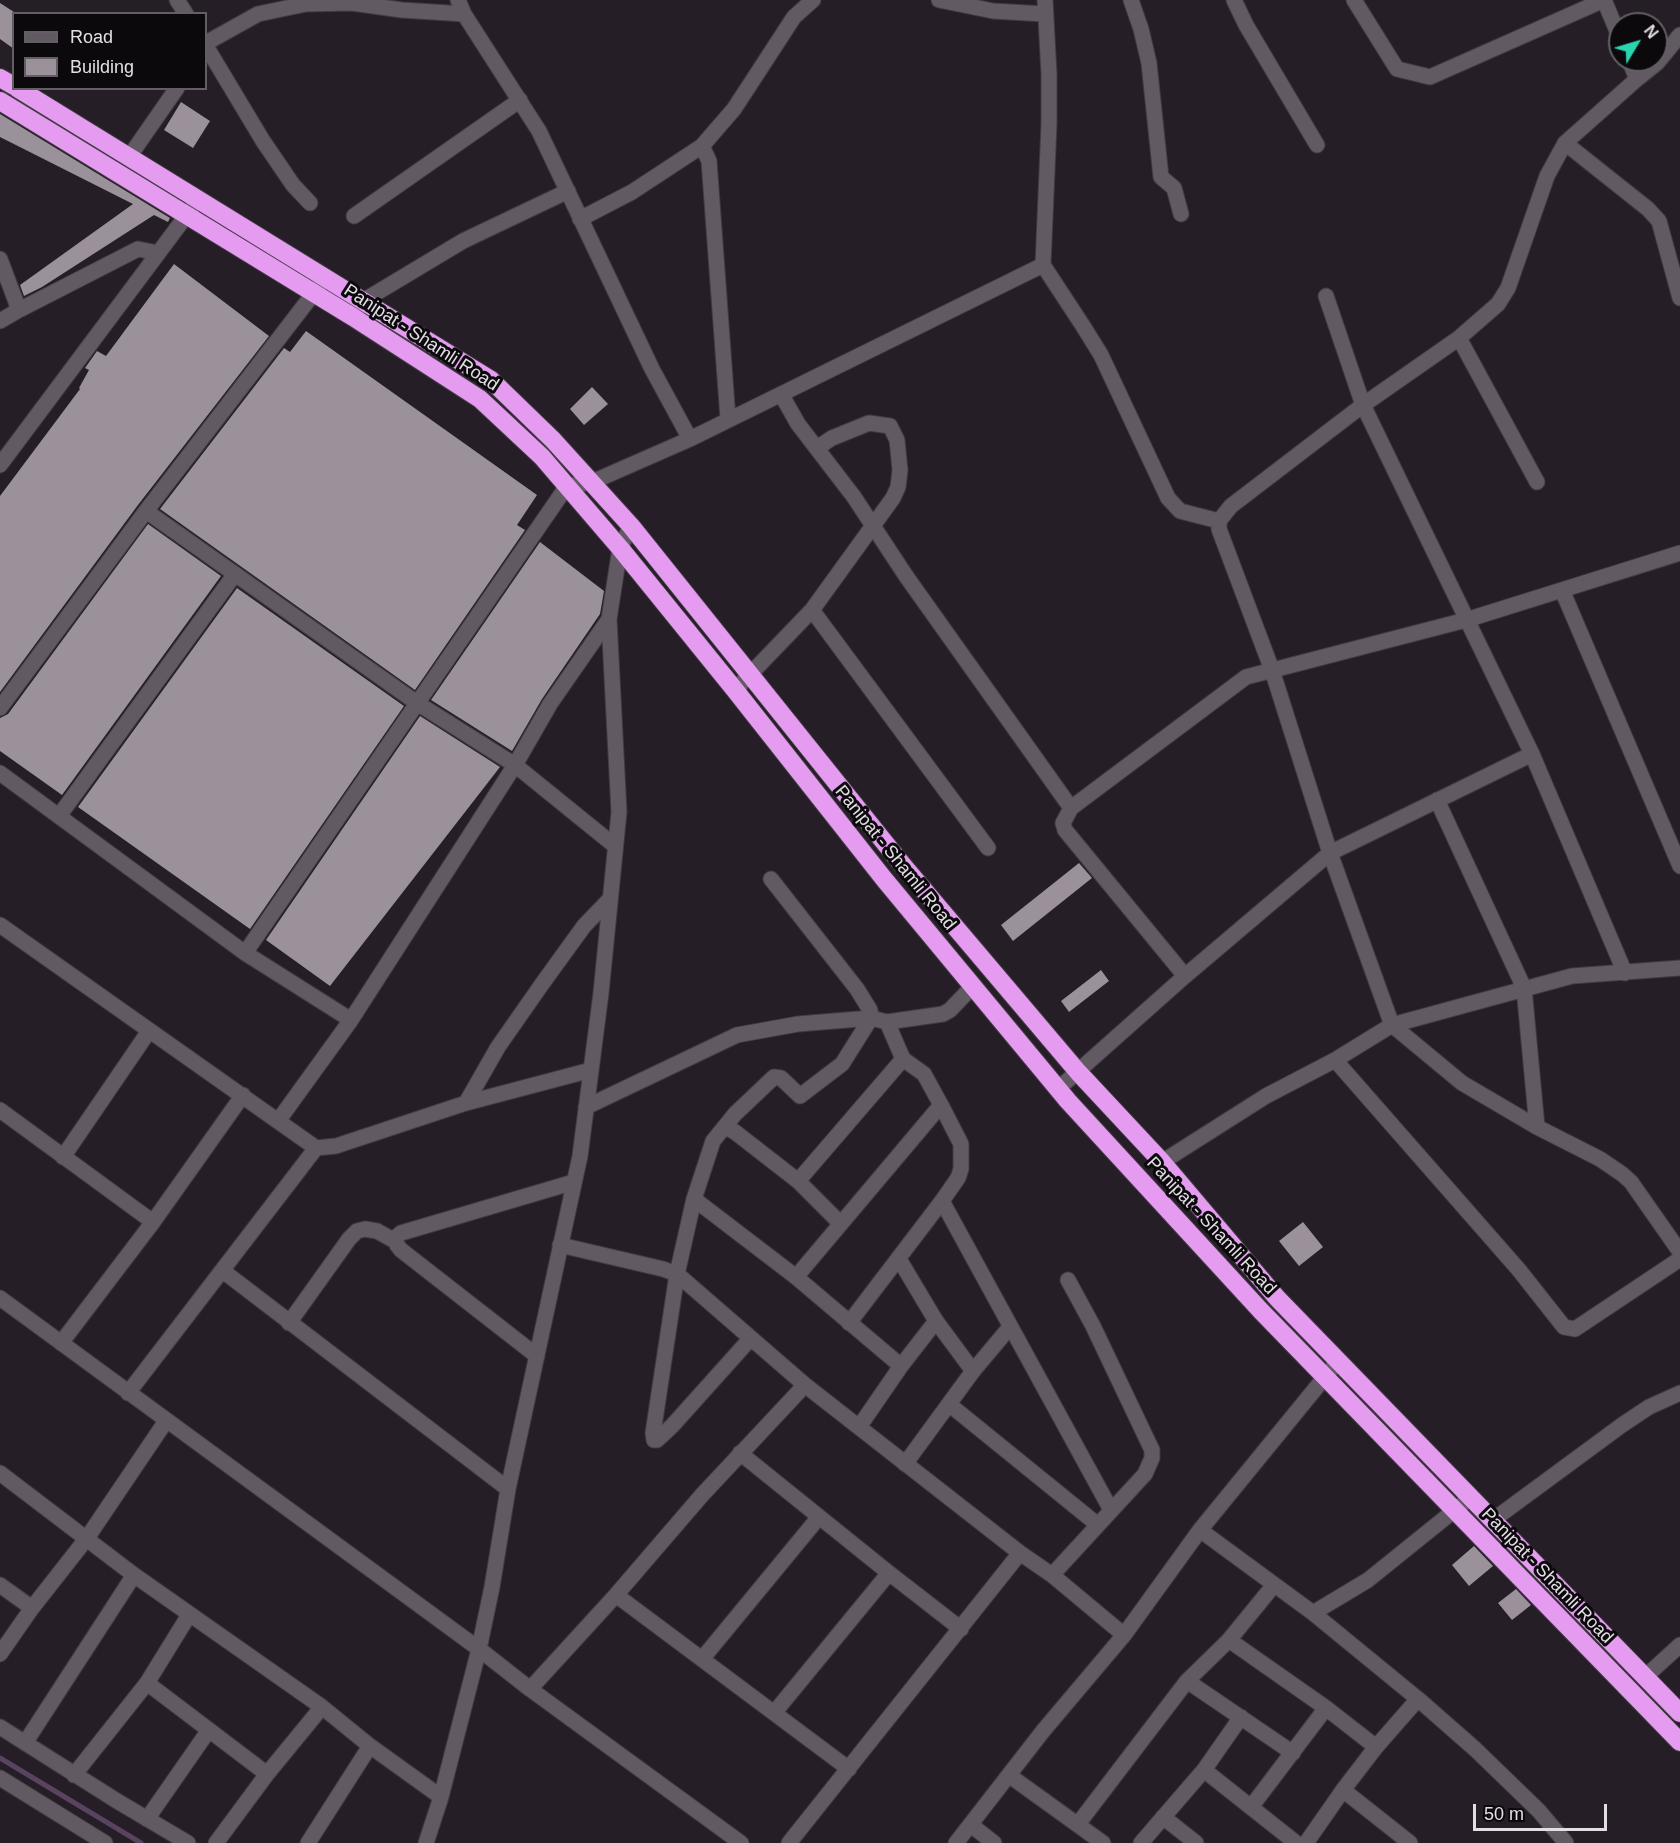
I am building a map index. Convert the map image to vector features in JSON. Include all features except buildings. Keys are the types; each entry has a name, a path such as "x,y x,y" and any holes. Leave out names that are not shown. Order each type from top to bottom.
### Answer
{"highway":[{"name":"Panipat - Shamli Road","path":"20,90 491,380 553,440 631,526 901,863 1078,1072 1162,1162 1277,1298 1680,1713"},
{"name":"Panipat - Shamli Road","path":"0,101 314,293 480,399 542,457 620,548 884,879 1058,1089 1253,1302 1680,1742"}],"street":[{"path":"580,219 632,192 702,146 734,109 794,17 813,0"},
{"path":"939,0 993,11 1045,7 1049,124 1042,265 1101,356 1167,498 1180,511 1220,521"},
{"path":"1131,0 1149,63 1161,177 1174,188 1181,214"},
{"path":"1234,0 1246,25 1317,145"},
{"path":"1354,0 1397,69 1430,76 1604,0"},
{"path":"207,47 258,14 306,4 352,3 402,10 461,7 539,131 651,369 690,439"},
{"path":"1680,35 1657,63 1565,143 1547,176 1503,297 1459,338 1363,405 1231,506 1220,521 1221,537 1272,670 1330,853 1392,1025 1462,1083 1600,1159 1622,1174 1631,1182 1680,1252"},
{"path":"207,50 292,185 310,203"},
{"path":"1633,72 1636,79"},
{"path":"129,158 176,90"},
{"path":"354,216 520,100"},
{"path":"1565,143 1648,209 1659,221 1680,298"},
{"path":"702,146 709,161 728,419"},
{"path":"352,317 363,301 463,241 568,191"},
{"path":"0,465 198,200"},
{"path":"0,321 138,249 158,253"},
{"path":"0,260 19,310"},
{"path":"245,953 567,486 592,482 690,439 1042,265"},
{"path":"0,708 146,511 325,278"},
{"path":"1326,296 1363,405 1532,754 1625,973"},
{"path":"1459,338 1537,482"},
{"path":"781,394 798,424 1071,808"},
{"path":"735,690 812,610 893,498 898,487 897,440 893,429 884,424 869,423 832,438 817,448"},
{"path":"146,511 417,703 515,765 615,846"},
{"path":"426,1843 441,1797 479,1649 508,1489 574,1182 586,1107 619,813 609,619 620,548 631,526"},
{"path":"1185,976 1063,827 1071,808 1240,680 1466,620 1680,553"},
{"path":"59,816 235,574"},
{"path":"1562,590 1679,861"},
{"path":"812,610 988,848"},
{"path":"278,1121 351,1020 515,765 550,704 609,619"},
{"path":"1058,1089 1185,976 1330,853 1532,754"},
{"path":"0,773 245,953 351,1020"},
{"path":"1437,800 1524,988 1538,1126"},
{"path":"751,1338 672,1426 657,1440 654,1440 653,1433 677,1274 694,1199 713,1141 735,1114 774,1077 781,1078 798,1095 801,1095 848,1058 871,1018 870,1010 857,989 771,879"},
{"path":"466,1104 498,1047 584,926 610,899"},
{"path":"0,925 316,1148 336,1146 466,1104 591,1070"},
{"path":"1162,1162 1266,1096 1335,1060 1392,1025 1572,976 1680,968"},
{"path":"586,1107 737,1035 798,1024 871,1018 887,1022 943,1014 950,1010 973,986"},
{"path":"849,1323 942,1201 958,1178 961,1169 961,1144 924,1074 903,1059 887,1022"},
{"path":"63,1156 149,1031"},
{"path":"798,1181 903,1059"},
{"path":"1335,1060 1520,1270 1564,1327 1575,1329 1680,1259"},
{"path":"61,1343 153,1222 243,1095"},
{"path":"796,1277 840,1222 941,1105"},
{"path":"0,1110 153,1222"},
{"path":"725,1127 735,1132 798,1181 840,1222"},
{"path":"128,1393 316,1148"},
{"path":"395,1241 401,1233 574,1182"},
{"path":"694,1199 796,1277 901,1366"},
{"path":"942,1201 1111,1510"},
{"path":"289,1323 349,1239 357,1231 365,1229 377,1231 395,1241 401,1250 537,1356"},
{"path":"560,1245 677,1274 805,1385 1020,1553 1052,1575 1124,1635"},
{"path":"899,1259 936,1321 973,1371"},
{"path":"223,1271 508,1489"},
{"path":"1052,1575 1145,1474 1152,1458 1152,1450 1093,1326 1068,1280"},
{"path":"0,1298 741,1843"},
{"path":"859,1426 936,1321"},
{"path":"905,1464 973,1371 1010,1327"},
{"path":"956,1843 1043,1731 1124,1635 1200,1530 1338,1361"},
{"path":"530,1689 740,1453 805,1385"},
{"path":"1493,1520 1622,1425 1649,1407 1680,1393"},
{"path":"950,1405 1098,1525"},
{"path":"0,1654 32,1608 87,1538 166,1420"},
{"path":"740,1453 889,1574 961,1629"},
{"path":"0,1473 134,1575 322,1707 370,1746 441,1797"},
{"path":"1313,1613 1368,1580 1471,1497"},
{"path":"702,1659 819,1517"},
{"path":"1200,1530 1313,1613 1418,1700 1539,1810 1565,1843"},
{"path":"789,1843 1020,1553"},
{"path":"774,1713 889,1574"},
{"path":"25,1743 134,1575"},
{"path":"0,1585 32,1608"},
{"path":"1078,1824 1187,1681 1230,1640 1274,1585"},
{"path":"616,1595 849,1769"},
{"path":"74,1775 147,1683 189,1615"},
{"path":"1230,1640 1326,1708 1376,1747"},
{"path":"1645,1677 1680,1645"},
{"path":"1187,1681 1293,1753"},
{"path":"147,1683 267,1774"},
{"path":"1306,1843 1376,1747 1418,1700"},
{"path":"216,1843 267,1774 322,1707"},
{"path":"1251,1807 1326,1708"},
{"path":"1142,1843 1204,1770 1241,1717"},
{"path":"0,1727 74,1775 188,1843"},
{"path":"147,1819 209,1730"},
{"path":"308,1843 370,1746"},
{"path":"1204,1770 1296,1843"},
{"path":"1010,1776 1103,1843"},
{"path":"0,1778 105,1843"},
{"path":"1343,1790 1410,1843"},
{"path":"1163,1817 1196,1843"},
{"path":"971,1825 994,1843"}],"waterway":[{"path":"0,1758 141,1843"}]}
